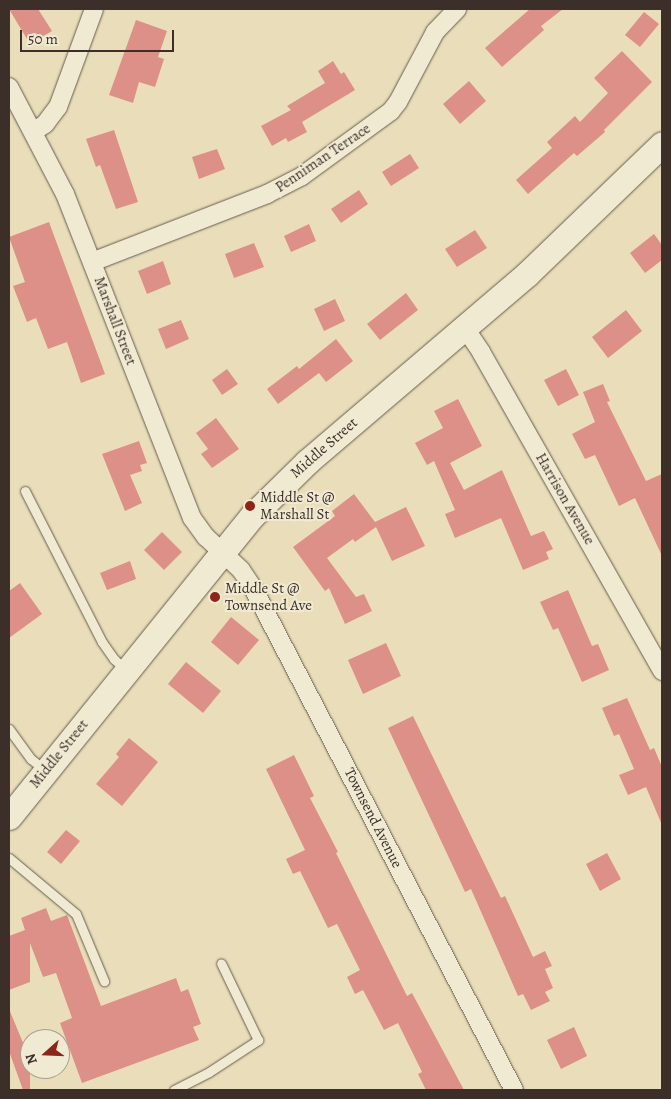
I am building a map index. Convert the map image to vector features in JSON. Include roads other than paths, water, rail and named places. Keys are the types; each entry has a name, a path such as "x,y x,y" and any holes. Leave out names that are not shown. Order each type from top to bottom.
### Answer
{"street":[{"path":"34,132 46,124 58,107 94,9"},
{"name":"Penniman Terrace","path":"92,262 267,194 302,176 391,111 398,102 430,41 450,11"},
{"name":"Marshall Street","path":"9,87 65,194 187,506 199,528 222,552"},
{"name":"Middle Street","path":"9,817 252,515 307,462 527,274 662,144"},
{"name":"Harrison Avenue","path":"464,328 481,352 662,671"},
{"name":"Townsend Avenue","path":"222,552 241,570 253,588 514,1090"}],"lane":[{"path":"25,490 102,642 114,659 126,670"},
{"path":"9,729 31,758 45,770"},
{"path":"9,858 76,914 104,982"},
{"path":"174,1090 258,1040 221,963"}],"place":[{"name":"Middle St @ Marshall St","path":"250,506"},
{"name":"Middle St @ Townsend Ave","path":"215,597"}]}
